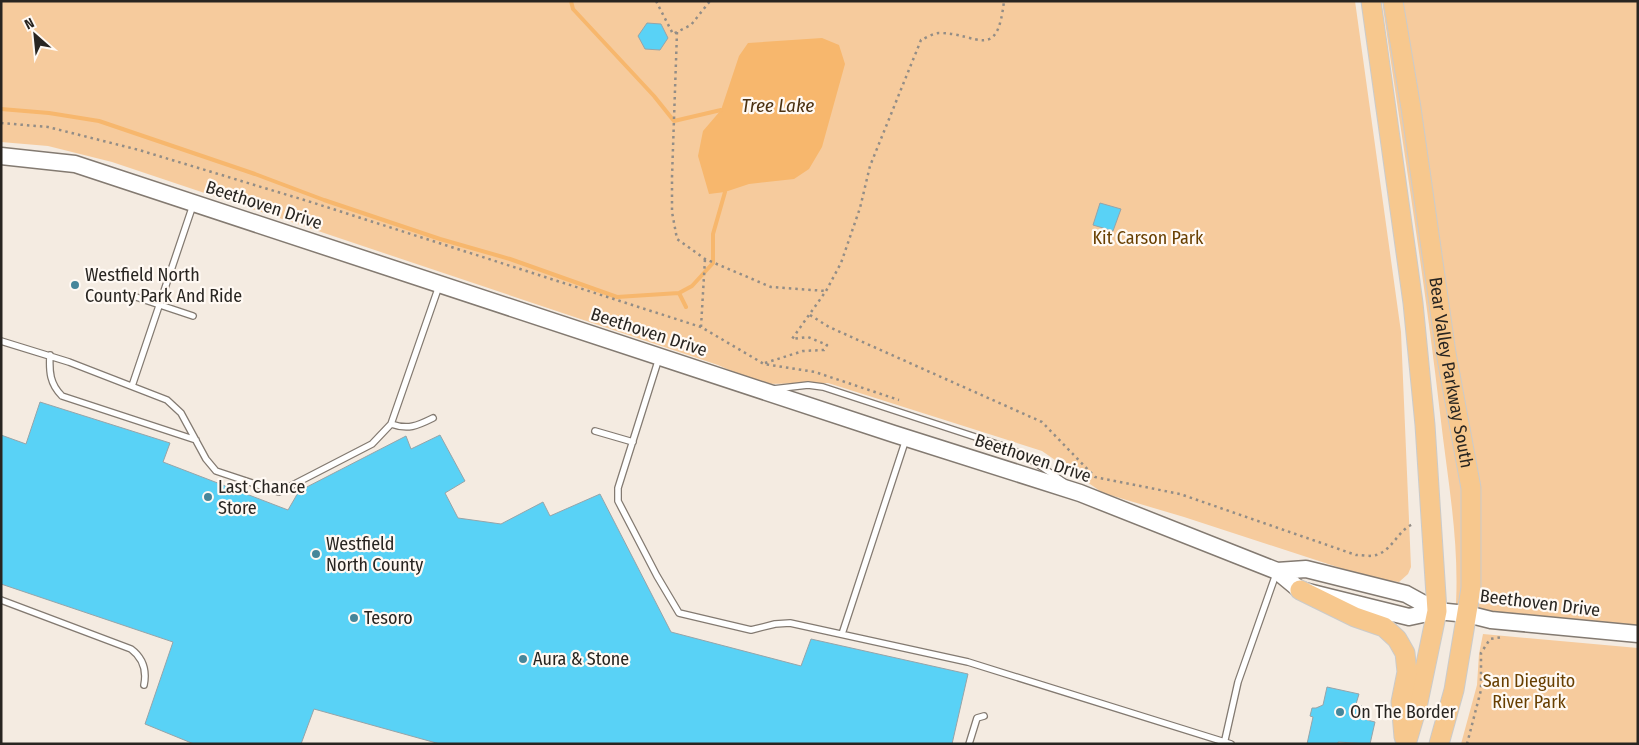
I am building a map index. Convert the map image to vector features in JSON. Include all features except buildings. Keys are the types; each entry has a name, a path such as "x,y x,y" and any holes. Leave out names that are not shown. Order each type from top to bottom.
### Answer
{"main road":[{"name":"Bear Valley Parkway South","path":"1371,1 1413,303 1425,425 1437,611 1417,706 1405,744"},
{"name":"Bear Valley Parkway South","path":"1392,1 1411,108 1447,361 1471,488 1472,588 1454,690 1439,744"},
{"name":"Beethoven Drive","path":"1,156 75,164 906,438 1080,492 1277,571 1300,590 1409,617 1437,611 1467,614 1491,620 1638,634"},
{"name":"Beethoven Drive","path":"1277,571 1306,569 1315,571 1406,594 1437,611"},
{"path":"1300,590 1355,617 1384,627 1397,639 1407,661 1407,672 1401,702 1405,744"}],"lane":[{"path":"132,386 194,203"},
{"path":"1,341 50,355 167,400 175,406 206,459 216,470 279,492 372,444 391,424 440,284"},
{"path":"127,294 193,316"},
{"path":"50,355 49,375 57,391 62,396 196,440"},
{"path":"660,356 618,488 618,501 664,590 679,613 751,630 775,624 790,623 968,662 1226,743 1238,682 1277,571"},
{"path":"760,390 808,385 833,390 1006,447 1027,457 1080,492"},
{"path":"391,424 403,428 412,428 433,418"},
{"path":"596,431 632,442"},
{"path":"842,634 906,438"},
{"path":"1,600 131,649 140,657 144,667 144,685"},
{"path":"969,744 977,718 984,716"}],"path":[{"path":"656,1 673,34 690,25 710,1"},
{"path":"1,123 48,127 140,150 314,203 700,327 764,364 773,359 803,351 824,350 827,345 823,341 808,338 792,339 826,291 841,263 851,238 870,166 921,40 937,33 982,41 992,37 1001,27 1004,1"},
{"path":"677,32 672,212 677,239 705,259 771,287 826,291"},
{"path":"700,327 705,259"},
{"path":"810,315 829,327 1042,422 1095,477 1180,494 1356,555 1376,556 1389,548 1403,528 1413,524"},
{"path":"1467,744 1481,690 1479,669 1481,653 1490,639 1504,637"}],"green space":[{"name":"Kit Carson Park","path":"1,1 1355,1 1401,332 1411,567 1408,574 1399,582 1374,579 1184,517 1103,493 1042,451 828,383 761,384 718,365 112,162 48,146 1,142"},
{"path":"1382,1 1638,1 1638,634 1455,619 1456,566 1450,490 1420,258"},
{"name":"San Dieguito River Park","path":"1483,634 1638,648 1638,744 1461,744 1477,685 1479,654"}],"water":[{"name":"Tree Lake","path":"822,38 839,45 845,64 822,147 809,169 794,179 749,184 725,192 709,194 698,156 703,131 721,110 739,56 748,43"}],"waterway":[{"path":"571,1 573,9 654,96 674,121 721,110"},
{"path":"1,109 49,113 99,121 255,174 324,200 440,239 510,259 617,297 679,293 692,286 713,263 713,234 725,192"},
{"path":"679,293 686,307"}],"place":[{"name":"Westfield North County Park And Ride","path":"75,285"},
{"name":"Last Chance Store","path":"208,497"},
{"name":"Westfield North County","path":"316,554"},
{"name":"Tesoro","path":"354,618"},
{"name":"Aura & Stone","path":"523,659"},
{"name":"On The Border","path":"1340,712"}]}
